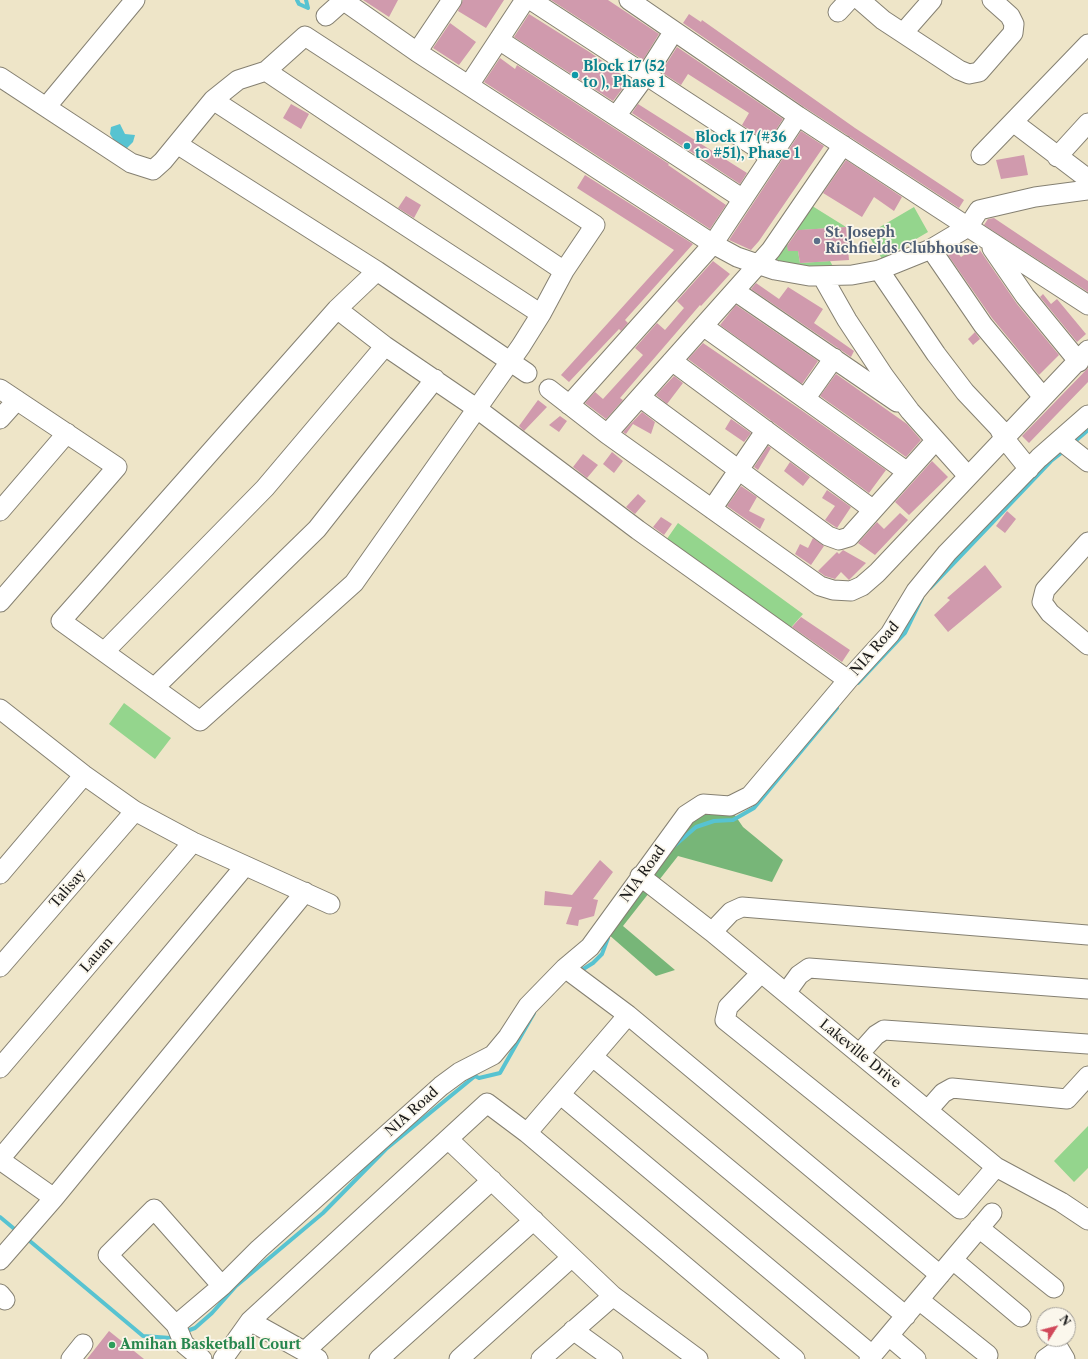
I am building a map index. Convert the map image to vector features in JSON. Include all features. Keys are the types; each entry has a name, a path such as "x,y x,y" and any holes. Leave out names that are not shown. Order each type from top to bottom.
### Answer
{"street":[{"path":"47,106 135,0"},
{"path":"326,16 344,0 417,52 713,244 737,257 758,265 809,276 852,275 879,270 931,249 968,227 979,210 1035,197 1088,190"},
{"path":"417,52 452,0"},
{"path":"469,85 525,0"},
{"path":"531,0 771,157"},
{"path":"629,0 798,116 1088,305"},
{"path":"860,0 883,20 959,70 969,74 979,72 1013,33 1014,24 1010,16 992,0"},
{"path":"903,33 932,0"},
{"path":"616,116 646,75 674,31"},
{"path":"0,76 131,163 153,170 164,161 214,100 238,80 266,70 304,36 595,225 564,271 541,314 510,361 354,583 200,721 61,621 337,310 377,271"},
{"path":"498,40 743,199"},
{"path":"981,155 1088,44"},
{"path":"266,70 564,271"},
{"path":"214,100 541,314"},
{"path":"569,405 713,244 798,116"},
{"path":"1013,122 1057,157 1088,179"},
{"path":"1057,157 1088,122"},
{"path":"177,144 377,271 527,373"},
{"path":"607,434 771,250 843,145"},
{"path":"549,390 607,434 820,586 833,590 851,591 862,586 877,572 968,476 1004,433 1043,398 1084,356 1025,296 987,240"},
{"path":"931,249 983,325 1043,398"},
{"path":"879,270 936,354 965,392 1034,463"},
{"path":"822,276 847,320 884,376 910,411 968,476"},
{"path":"735,291 910,411"},
{"path":"337,310 385,346 476,408 638,530 848,680"},
{"path":"703,326 906,471"},
{"path":"104,652 265,488 385,346"},
{"path":"805,399 834,358"},
{"path":"672,361 872,509"},
{"path":"154,688 316,529 435,379"},
{"path":"0,389 117,467 0,602"},
{"path":"640,397 828,536 839,540 849,537 906,471 936,440"},
{"path":"0,419 17,400"},
{"name":"NIA Road","path":"176,1325 222,1286 259,1249 441,1086 460,1072 493,1055 508,1037 528,1006 570,972 590,947 686,814 703,804 730,806 750,796 848,680 890,634 916,591 947,553 1034,463 1088,415"},
{"path":"712,509 766,430"},
{"path":"0,511 67,433"},
{"path":"1060,440 1088,462"},
{"path":"1088,542 1045,590 1042,602 1050,613 1088,645"},
{"path":"3,718 136,811 194,842 330,904"},
{"path":"0,874 84,775"},
{"name":"Talisay","path":"0,967 136,811"},
{"name":"Lauan","path":"0,1068 194,842"},
{"path":"54,1198 0,1159 245,866"},
{"name":"Lakeville Drive","path":"640,876 712,932 996,1166 1061,1202 1088,1220"},
{"path":"0,1260 54,1198 306,892"},
{"path":"712,932 731,912 742,907 1088,935"},
{"path":"786,993 799,975 809,968 1088,989"},
{"path":"570,972 628,1015 940,1275"},
{"path":"761,973 728,1007 726,1020 960,1209 996,1166"},
{"path":"527,1134 628,1015"},
{"path":"859,1054 876,1035 884,1030 1088,1044"},
{"path":"593,1057 906,1316"},
{"path":"928,1110 943,1093 952,1088 1067,1099 1088,1076"},
{"path":"561,1095 871,1357 992,1213"},
{"path":"223,1359 250,1321 487,1103 527,1134 795,1359"},
{"path":"448,1139 613,1296 698,1359"},
{"path":"250,1321 312,1355 492,1180"},
{"path":"202,1359 184,1344 176,1325 108,1255 154,1209 222,1286"},
{"path":"379,1359 534,1220"},
{"path":"979,1228 1054,1288"},
{"path":"459,1359 572,1257"},
{"path":"953,1260 1021,1317"},
{"path":"541,1359 613,1296"},
{"path":"919,1300 988,1355"},
{"path":"573,1330 613,1359"},
{"path":"889,1336 916,1359"},
{"path":"71,1359 83,1344"},
{"path":"1045,1359 1059,1349 1065,1359"}],"green space":[{"path":"801,199 846,227 787,231 788,251 798,251 800,263 830,261 835,270 809,270 800,264 791,269 760,261"},
{"path":"914,207 928,232 882,259 868,234"},
{"path":"678,523 803,614 787,632 662,546"},
{"path":"124,703 171,738 155,759 109,724"},
{"path":"728,805 743,827 783,860 772,882 678,856 623,926 675,970 656,976 600,927 692,812"},
{"path":"1088,1126 1088,1168 1074,1182 1054,1161"}],"water":[{"path":"120,124 125,134 135,135 133,142 126,149 115,142 110,134 111,127"}],"building":[{"path":"363,0 398,0 389,17"},
{"path":"463,0 504,0 486,28 458,11"},
{"path":"551,0 608,0 659,34 643,60"},
{"path":"529,14 591,53 629,80 613,101 514,37"},
{"path":"689,14 701,22 702,20 855,128 964,200 959,208 804,107 683,23"},
{"path":"450,23 476,42 459,65 433,48"},
{"path":"677,47 783,119 768,142 742,125 749,113 688,74 681,85 661,72"},
{"path":"500,58 515,69 517,65 669,164 668,165 726,205 710,229 484,82"},
{"path":"291,104 309,114 301,129 283,118"},
{"path":"638,104 747,173 740,184 632,113"},
{"path":"801,131 824,146 759,241 751,250 729,240"},
{"path":"1024,155 1028,175 1001,179 996,160"},
{"path":"846,160 902,197 894,211 874,197 862,217 823,193"},
{"path":"585,175 693,244 625,320 628,323 621,331 619,329 569,382 561,375 674,250 577,188"},
{"path":"406,196 421,205 414,218 398,208"},
{"path":"994,218 1088,281 1088,292 984,225 988,219"},
{"name":"St. Joseph Richfields Clubhouse","path":"846,227 849,260 800,263 798,251 788,251 787,246 798,230"},
{"path":"977,246 1017,304 1059,355 1039,375 992,318 948,255 955,250 961,257"},
{"path":"713,261 730,274 701,306 700,305 620,398 623,400 606,419 585,403 595,392 603,399 643,355 635,348 657,323 665,330 684,308 677,301"},
{"path":"756,283 779,299 788,287 823,309 814,323 854,351 851,357 751,289"},
{"path":"1043,294 1051,304 1057,299 1086,334 1077,342 1040,297"},
{"path":"736,305 818,361 802,384 720,325"},
{"path":"975,332 980,339 973,345 968,339"},
{"path":"703,343 886,470 869,493 688,359"},
{"path":"1088,368 1088,382 1029,443 1022,436"},
{"path":"836,374 907,424 921,440 906,457 820,396"},
{"path":"674,376 683,383 667,404 656,395"},
{"path":"538,400 547,407 524,431 519,426"},
{"path":"642,412 655,422 651,434 633,424 626,434 623,432"},
{"path":"560,416 567,421 559,432 549,425"},
{"path":"731,419 751,433 744,442 725,429"},
{"path":"768,446 771,448 758,470 754,467"},
{"path":"612,452 623,461 614,473 603,464"},
{"path":"583,454 598,465 587,478 573,467"},
{"path":"932,461 948,477 909,515 895,502"},
{"path":"790,462 810,477 803,486 784,471"},
{"path":"741,486 757,497 749,511 765,519 760,529 727,506"},
{"path":"827,490 851,507 837,528 825,520 835,506 822,498"},
{"path":"638,494 646,501 635,514 626,507"},
{"path":"1007,511 1016,519 1005,533 996,526"},
{"path":"900,513 908,520 875,555 858,543 877,522 884,529"},
{"path":"661,517 672,524 664,535 653,527"},
{"path":"813,538 824,546 811,565 795,554 800,544 808,548"},
{"path":"843,550 866,563 849,580 841,572 835,579 825,576 818,571 837,552 839,554"},
{"path":"985,565 1002,587 948,632 934,615 950,600 947,598"},
{"path":"801,617 850,650 842,662 792,627"},
{"path":"600,860 613,872 593,899 598,900 594,916 579,920 578,926 566,924 572,907 544,905 545,891 572,895"},
{"name":"Amihan Basketball Court","path":"109,1331 144,1359 87,1359"}],"waterway":[{"path":"297,0 299,4 308,8 306,0"},
{"path":"1073,443 1088,430"},
{"path":"930,588 1051,461 1065,450"},
{"path":"858,683 905,633 922,598"},
{"path":"673,847 696,827 714,821 733,820 754,808 837,708"},
{"path":"580,971 593,963 602,954 608,938"},
{"path":"184,1332 195,1328 212,1313 236,1286 323,1213 386,1149 475,1076 479,1078 500,1073 534,1013"},
{"path":"0,1217 18,1232"},
{"path":"25,1237 143,1336 171,1338 174,1336"}],"place":[{"name":"Block 17 (52 to ), Phase 1","path":"575,75"},
{"name":"Block 17 (#36 to #51), Phase 1","path":"687,146"},
{"name":"St. Joseph Richfields Clubhouse","path":"817,241"},
{"name":"Amihan Basketball Court","path":"112,1345"}]}
